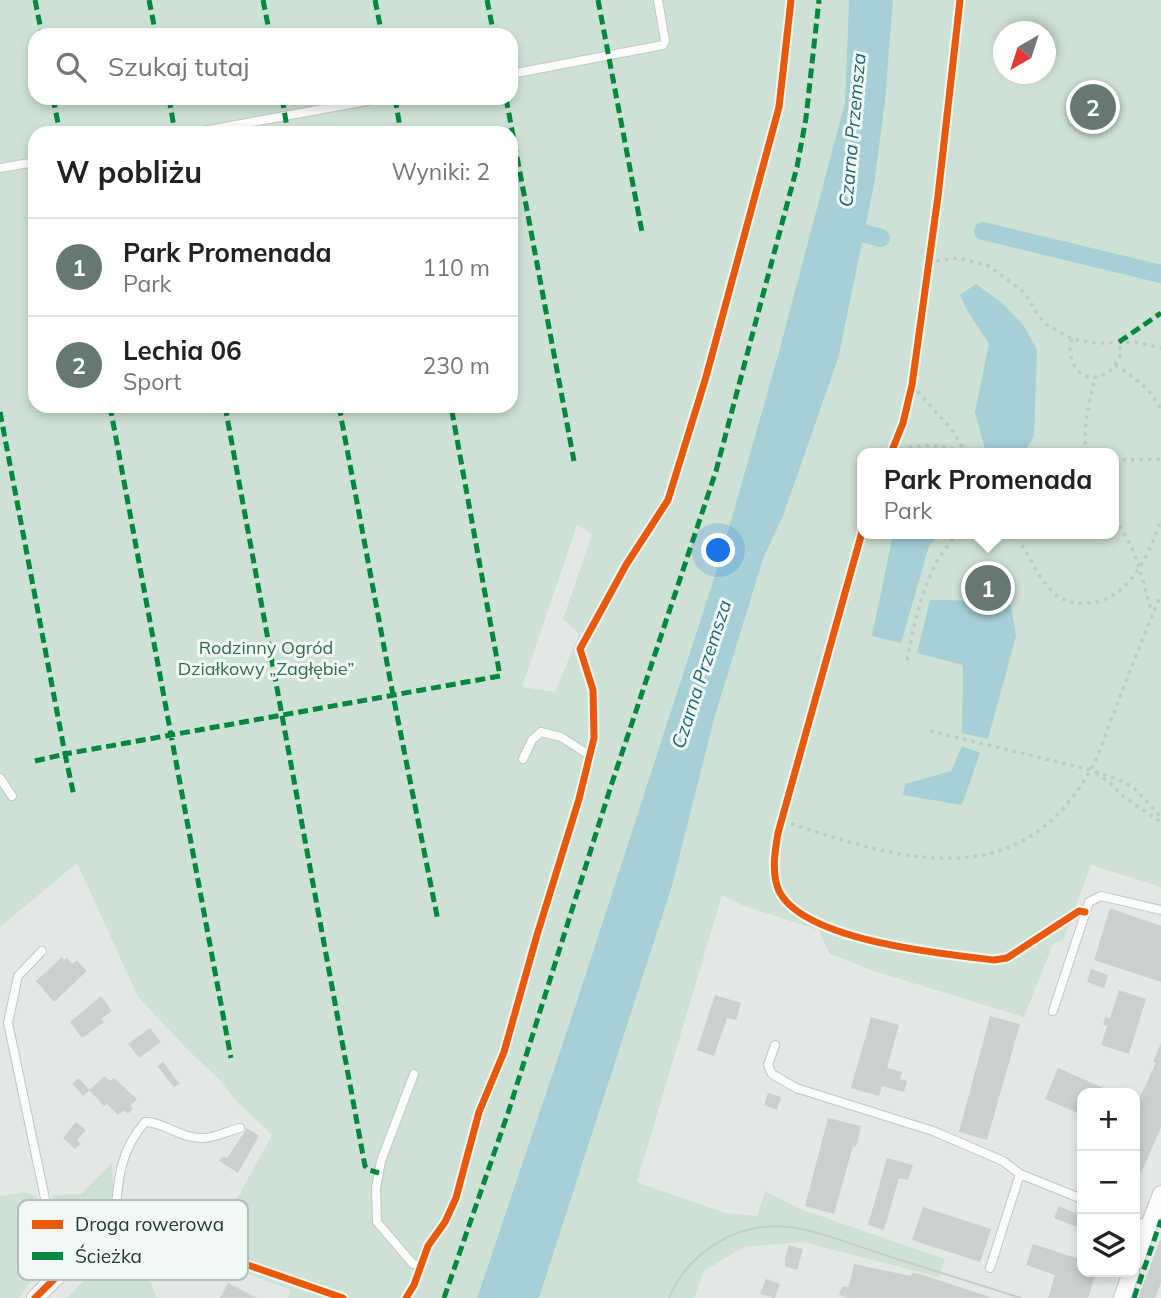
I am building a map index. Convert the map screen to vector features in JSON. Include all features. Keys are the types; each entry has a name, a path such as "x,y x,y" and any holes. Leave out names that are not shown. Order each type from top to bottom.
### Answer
{"street":[{"path":"1141,1224 1161,1194"},
{"path":"1122,1298 1129,1277"},
{"path":"35,1298 52,1281"}],"lane":[{"path":"518,73 663,45 665,41 658,0"},
{"path":"407,1298 428,1246 456,1198 480,1112 504,1052 579,799 594,738 593,690 580,649 626,565 668,500 706,377 779,107 791,0"},
{"path":"230,126 345,105"},
{"path":"0,168 28,163"},
{"path":"523,759 532,740 541,732 561,737 589,755"},
{"path":"0,778 12,796"},
{"path":"1053,1011 1089,902 1101,896 1161,910"},
{"path":"43,951 18,976 8,1023 45,1200"},
{"path":"775,1045 768,1065 772,1074 796,1088 933,1131 1003,1161 1020,1174 1077,1197"},
{"path":"414,1074 382,1161 376,1188 377,1222 413,1264 420,1266"},
{"path":"117,1200 119,1172 131,1138 145,1122 153,1121 177,1134 204,1139 240,1128"},
{"path":"990,1268 1020,1174"},
{"path":"248,1264 343,1298"}],"path":[{"path":"929,262 958,258 989,266 1025,293 1035,312 1047,325 1072,339 1096,343 1135,342 1161,348"},
{"path":"1072,339 1069,358 1083,375 1095,377 1107,373 1115,365 1121,354 1119,342"},
{"path":"1115,365 1136,377 1156,399 1161,410"},
{"path":"1086,448 1084,433 1088,400 1095,377"},
{"path":"912,386 952,430 962,448"},
{"path":"904,448 953,448"},
{"path":"1119,460 1161,459"},
{"path":"1022,545 1052,592 1079,604 1098,603 1113,597 1129,582 1140,566 1161,520"},
{"path":"1119,526 1132,546 1140,566 1153,615"},
{"path":"907,660 915,621 934,565 953,539"},
{"path":"778,833 783,821 844,842 912,856 968,859 1003,850 1034,835 1068,804 1091,769 1161,594"},
{"path":"930,731 1091,769 1118,779 1134,788 1161,820"},
{"path":"1091,769 1124,797 1161,820"}],"green space":[{"name":"Rodzinny Ogród Działkowy „Zagłębie”","path":"0,0 849,0 845,102 780,348 719,563 577,1001 477,1298 288,1298 290,1290 248,1274 248,1200 236,1200 272,1135 234,1099 221,1081 138,997 77,863 0,927","holes":["577,525 592,534 563,619 579,634 555,692 522,687"]},
{"path":"893,0 1161,0 1161,887 1091,865 1063,940 1053,944 1024,1017 877,972 830,954 818,930 744,906 722,895 637,1182 725,1213 757,1216 765,1191 800,1209 945,1259 939,1277 803,1242 744,1247 704,1271 694,1298 539,1298 672,886 714,719 763,559 783,516 838,359 874,185 885,102"},
{"path":"112,1163 114,1200 53,1200 52,1195 81,1194"},
{"path":"24,1192 37,1196 38,1200 18,1200 18,1280 32,1280 19,1298 0,1298 0,1196"},
{"path":"85,1280 150,1280 157,1298 67,1298"}],"water":[{"name":"Czarna Przemsza","path":"849,0 893,0 885,102 874,185 838,359 783,516 763,559 714,719 672,886 539,1298 477,1298 577,1001 719,563 780,348 845,102"},
{"path":"976,284 1002,303 1024,326 1037,350 1034,437 1026,448 985,448 975,412 989,344 960,295"},
{"path":"892,539 935,539 929,546 901,643 872,636"},
{"path":"930,600 1010,601 1016,636 988,739 962,733 963,665 917,653"},
{"path":"962,746 980,753 962,805 903,795 905,784 951,771"}],"building":[{"path":"1110,908 1161,926 1161,982 1094,960"},
{"path":"62,957 72,964 77,960 87,971 54,1002 36,981"},
{"path":"1091,969 1108,975 1104,988 1087,982"},
{"path":"1119,990 1146,999 1129,1054 1101,1045 1107,1026 1103,1025 1105,1017 1110,1018"},
{"path":"715,995 741,1003 736,1020 727,1018 714,1056 697,1050"},
{"path":"101,996 112,1011 101,1019 104,1022 82,1038 70,1022"},
{"path":"990,1016 1020,1024 987,1140 959,1132"},
{"path":"871,1017 899,1025 887,1068 902,1072 900,1079 907,1081 904,1092 882,1086 879,1096 851,1088"},
{"path":"150,1028 161,1042 139,1058 128,1044"},
{"path":"1161,1043 1161,1128 1140,1175 1140,1097 1156,1063 1153,1062"},
{"path":"163,1062 180,1084 174,1087 157,1066"},
{"path":"1058,1068 1104,1088 1077,1088 1077,1113 1045,1099"},
{"path":"105,1076 110,1081 114,1078 137,1099 130,1106 133,1108 129,1113 123,1111 118,1115 107,1104 104,1106 89,1090"},
{"path":"78,1078 90,1090 83,1096 72,1084"},
{"path":"768,1093 781,1097 777,1110 764,1105"},
{"path":"828,1118 861,1126 834,1214 805,1206"},
{"path":"76,1122 86,1130 77,1140 80,1144 75,1149 63,1138"},
{"path":"247,1128 259,1136 238,1173 219,1161 222,1156 227,1158"},
{"path":"887,1158 913,1165 908,1180 899,1178 884,1230 868,1225"},
{"path":"1059,1206 1077,1214 1077,1227 1054,1218"},
{"path":"923,1207 991,1229 980,1262 912,1240"},
{"path":"1161,1238 1161,1283 1155,1298 1138,1298"},
{"path":"1033,1244 1077,1258 1077,1277 1094,1277 1088,1298 1048,1298 1055,1275 1026,1265"},
{"path":"789,1245 803,1249 797,1270 785,1266"},
{"path":"854,1264 911,1276 912,1273 920,1274 993,1298 850,1298 839,1295 842,1286 849,1287"},
{"path":"766,1279 780,1284 775,1298 760,1294"},
{"path":"228,1283 257,1298 220,1298"}],"waterway":[{"path":"844,228 881,238"},
{"path":"983,231 1161,274"}],"tram line":[{"path":"669,1298 678,1281 702,1253 734,1234 771,1226 802,1229 827,1236 1021,1298"}],"marked path":[{"path":"35,0 41,28"},
{"path":"149,0 155,28"},
{"path":"263,0 269,28"},
{"path":"375,0 381,28"},
{"path":"487,0 493,28"},
{"path":"598,0 642,232"},
{"path":"444,1298 508,1113 610,789 716,471 797,167 806,118 819,0"},
{"path":"54,105 59,126"},
{"path":"170,105 174,126"},
{"path":"283,105 287,126"},
{"path":"396,105 400,126"},
{"path":"507,105 511,126"},
{"path":"518,162 574,461"},
{"path":"1119,342 1161,313"},
{"path":"0,412 65,754 500,676 452,413"},
{"path":"111,413 231,1058"},
{"path":"226,413 365,1166 379,1173"},
{"path":"340,413 438,921"},
{"path":"35,761 65,754 74,796"},
{"path":"1134,1298 1161,1220"}],"cycle path":[{"path":"406,1298 414,1285 428,1246 445,1222 456,1198 479,1112 504,1052 579,799 594,738 593,690 580,649 626,565 668,500 706,377 779,107 791,0"},
{"path":"893,448 903,423 912,385 938,196 960,0"},
{"path":"860,539 778,833 774,869 779,891 793,908 816,922 845,933 910,949 994,960 1007,958 1079,911 1085,912"},
{"path":"248,1265 343,1298"},
{"path":"35,1298 53,1280"}],"place":[{"name":"Lechia 06","path":"1093,107"},
{"name":"Park Promenada","path":"988,588"}]}
